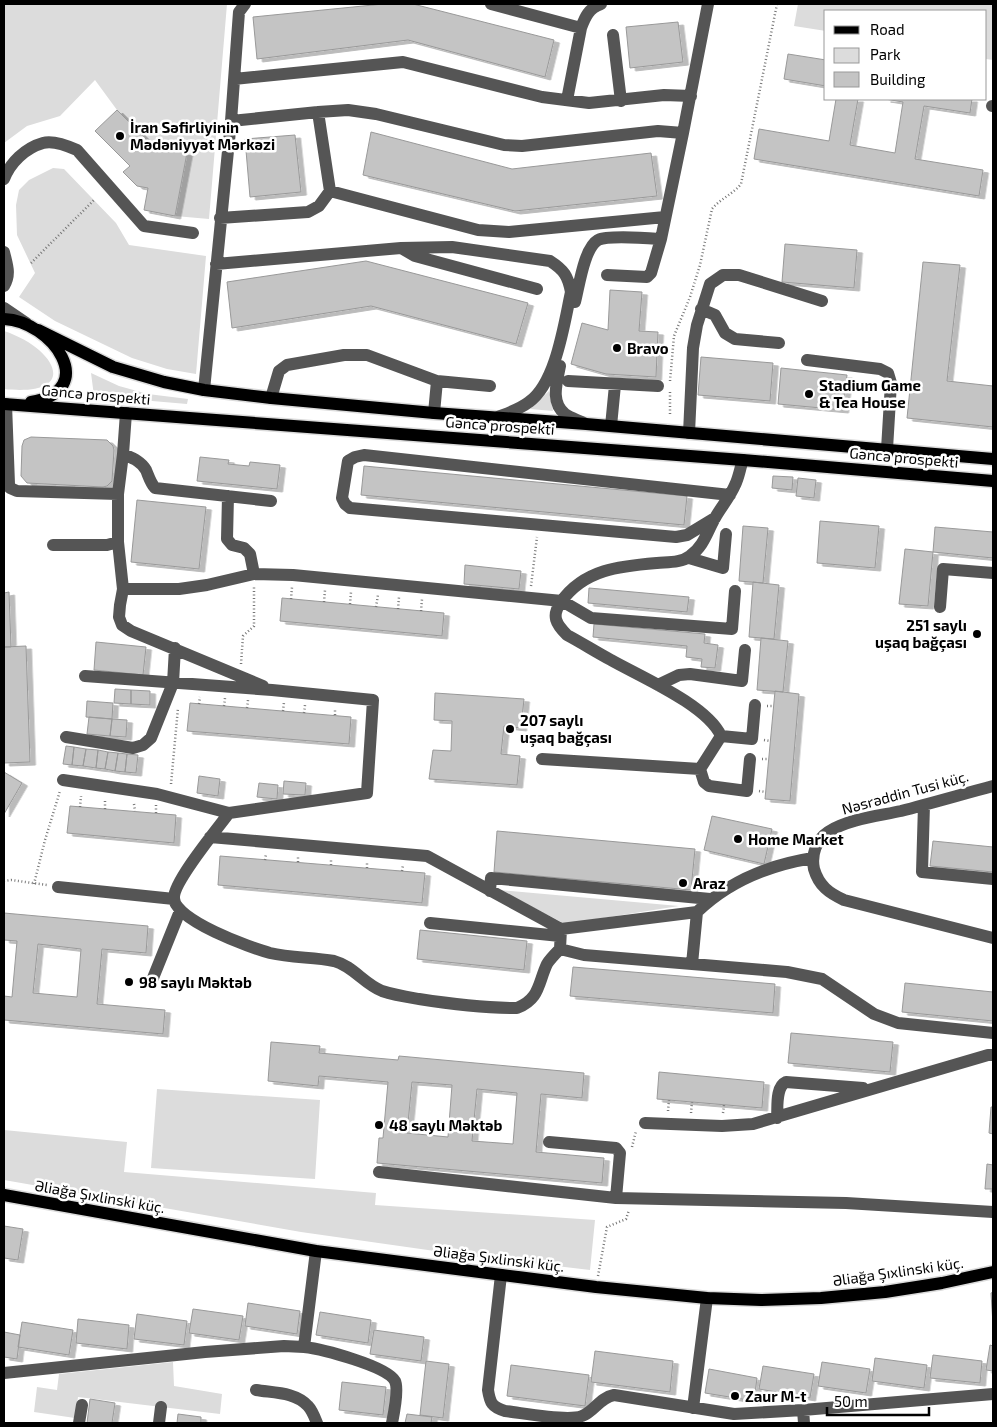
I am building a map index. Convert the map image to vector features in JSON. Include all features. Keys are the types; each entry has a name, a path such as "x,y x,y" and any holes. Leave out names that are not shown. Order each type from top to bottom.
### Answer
{"main road":[{"name":"Gəncə prospekti","path":"4,319 33,327 112,367 164,382 204,390 434,413 611,426 993,459"},
{"path":"5,404 42,400 53,395 64,384 66,370 59,350 53,342 33,327"},
{"name":"Gəncə prospekti","path":"5,404 743,460 993,481"},
{"name":"Əliağa Şıxlinski küç.","path":"4,1196 316,1251 596,1287 706,1298 761,1300 821,1298 885,1292 942,1283 993,1272"}],"street":[{"path":"204,390 231,121 239,12 245,4"},
{"path":"491,4 581,28"},
{"path":"567,100 581,28 586,14 594,6 601,4"},
{"path":"607,275 647,277 651,273 661,239 708,4"},
{"path":"613,35 621,101"},
{"path":"234,78 403,62 542,97 589,103 664,95 691,96"},
{"path":"231,121 348,110 376,114 504,146 522,146 658,131 683,132"},
{"path":"220,218 308,212 318,206 330,191 318,112"},
{"path":"4,179 7,171 21,154 44,142 67,145 77,150 144,226 193,233"},
{"path":"330,191 478,230 509,232 665,217"},
{"path":"452,248 478,230"},
{"path":"586,424 565,414 557,403 555,392 585,260 598,240 625,238 661,239"},
{"path":"216,264 401,248 452,248 550,261 561,268 568,280 571,292 552,372 544,387 529,402 498,417"},
{"path":"401,248 415,256 537,289"},
{"path":"4,252 9,270 4,286"},
{"path":"689,433 694,348 701,309 710,284 723,275 730,274 822,301"},
{"path":"4,308 33,327"},
{"path":"701,309 715,315 725,333 735,339 779,343"},
{"path":"271,398 279,371 287,365 344,355 367,355 437,381 490,386"},
{"path":"807,360 880,369 888,373 891,383 887,449"},
{"path":"434,413 437,381"},
{"path":"568,381 658,386"},
{"path":"611,426 615,385"},
{"path":"5,404 10,488 17,491 118,494"},
{"path":"126,413 118,494 118,542 124,589 119,617 122,625 131,631 272,690"},
{"path":"123,454 140,462 155,488 271,501"},
{"path":"715,518 687,535 676,537 350,508 342,498 348,461 364,455 730,495"},
{"path":"721,736 717,727 705,715 567,634 557,625 556,617 557,609 562,601 574,588 593,575 622,566 677,562 688,558 701,547 715,518 736,484 743,460"},
{"path":"228,496 227,539 232,545 244,548 250,554 254,574"},
{"path":"688,558 723,568 726,534"},
{"path":"53,546 107,545 118,542"},
{"path":"940,607 943,569 993,573"},
{"path":"124,589 179,589 207,585 254,574 293,575 562,601 592,618 732,629 736,591"},
{"path":"66,737 133,748 142,745 151,738 176,684 175,648"},
{"path":"658,686 679,675 690,674 742,680 745,650"},
{"path":"64,780 106,785 170,797 229,813 367,793 373,700 272,690 85,676"},
{"path":"721,736 752,739 755,704"},
{"path":"700,770 721,736"},
{"path":"542,759 700,770"},
{"path":"700,770 704,782 709,786 747,790 750,759"},
{"name":"Nəsrəddin Tusi küç.","path":"812,858 817,843 826,833 841,825 993,786"},
{"path":"924,805 922,872 993,879"},
{"path":"229,813 210,837 179,883 174,899 180,911 192,920 252,948 270,953 334,962 348,967 380,990 394,995 446,1003 517,1008 528,1004 536,994 548,962 560,938"},
{"path":"210,837 427,856 490,891 584,955 788,972 822,979 874,1014 898,1023 993,1032"},
{"path":"430,923 560,938 697,912 710,899 749,876 793,861 812,858 820,883 830,894 844,900 993,938"},
{"path":"490,891 491,878 710,899"},
{"path":"58,887 174,899"},
{"path":"154,978 180,911"},
{"path":"692,964 697,912"},
{"path":"645,1123 753,1124 988,1055 993,1056"},
{"path":"777,1118 779,1088 786,1082 873,1089"},
{"path":"549,1142 616,1148 620,1153 616,1198"},
{"path":"379,1172 616,1198 846,1203 993,1212"},
{"path":"304,1347 316,1251"},
{"path":"501,1275 488,1390 490,1402 495,1408 505,1412 572,1419 584,1416 606,1396 614,1395 734,1414 804,1417 993,1394"},
{"path":"693,1408 706,1298"},
{"path":"4,1373 205,1352 284,1346 322,1349 388,1373 394,1379 397,1386 392,1423"},
{"path":"256,1390 290,1395 300,1399 309,1407 317,1423"},
{"path":"79,1423 82,1405"},
{"path":"160,1423 161,1407"}],"path":[{"path":"670,414 670,367 674,336 690,297 700,265 712,209 741,184 777,4"},
{"path":"31,264 94,200"},
{"path":"530,598 538,524"},
{"path":"240,676 243,636 254,626 254,574"},
{"path":"170,797 176,684"},
{"path":"34,884 45,840 64,780"},
{"path":"4,881 11,880 58,887"}],"green space":[{"path":"4,4 227,4 209,219 175,216 187,154 154,147 117,110 95,80 60,116 27,126 4,143"},
{"path":"798,4 993,4 993,60 987,59 987,10 824,10 824,31 794,26"},
{"path":"53,168 64,169 116,223 129,245 206,256 196,374 167,369 132,358 55,321 19,297 35,273 17,235 16,205 19,190 29,180"},
{"path":"4,331 37,348 47,359 53,369 52,379 44,386 29,390 4,389"},
{"path":"91,373 119,386 148,394 188,399 187,404 94,396"},
{"path":"549,391 553,411 530,409"},
{"path":"500,890 679,906 565,924"},
{"path":"157,1089 320,1100 315,1179 151,1168"},
{"path":"4,1130 127,1142 124,1172 376,1193 375,1205 595,1220 590,1270 463,1255 301,1232 4,1180"},
{"path":"173,1362 174,1386 222,1394 220,1414 78,1397 75,1418 34,1412 37,1387 57,1390 59,1374"}],"building":[{"path":"383,4 413,4 554,40 545,77 408,40 257,59 253,17"},
{"path":"678,22 683,62 630,68 626,27"},
{"path":"788,54 824,60 824,86 784,79"},
{"path":"836,100 858,100 850,145 895,153 903,102 891,100 972,100 970,113 924,106 915,159 983,170 979,196 754,159 759,129 829,141"},
{"path":"117,110 154,147 187,153 175,216 144,210 148,188 137,186 123,172 130,166 95,131"},
{"path":"371,132 512,169 651,153 657,196 515,211 363,175"},
{"path":"295,135 301,192 250,197 245,139"},
{"path":"785,244 857,250 854,288 782,282"},
{"path":"366,261 528,303 516,344 371,306 232,328 227,282"},
{"path":"923,262 960,265 947,381 993,386 993,427 907,418"},
{"name":"Bravo","path":"610,290 642,292 639,331 658,332 656,377 606,374 571,364 582,323 608,330"},
{"path":"701,357 773,363 770,401 698,395"},
{"path":"781,368 847,375 843,410 778,404"},
{"path":"31,437 107,440 114,450 112,481 103,487 27,483 21,476 22,446 24,440"},
{"path":"200,457 229,460 228,464 249,466 250,462 280,465 277,489 197,481"},
{"path":"364,466 687,496 684,525 361,495"},
{"path":"773,476 793,477 792,490 772,488"},
{"path":"798,478 816,480 814,498 796,496"},
{"path":"137,500 206,507 199,569 131,562"},
{"path":"820,521 879,526 875,568 817,563"},
{"path":"743,526 768,528 763,583 739,581"},
{"path":"935,527 993,532 993,558 933,552"},
{"path":"905,549 933,552 928,606 899,604"},
{"path":"465,565 521,571 519,589 464,584"},
{"path":"753,582 779,585 774,639 749,637"},
{"path":"589,588 689,597 687,612 588,603"},
{"path":"9,592 11,647 4,647 4,593"},
{"path":"282,598 444,613 442,636 280,621"},
{"path":"594,624 705,634 704,643 718,645 715,668 701,667 702,659 686,657 687,646 593,637"},
{"path":"761,638 788,641 783,692 757,690"},
{"path":"96,642 146,647 143,675 94,670"},
{"path":"26,646 30,762 4,763 4,647"},
{"path":"115,689 131,690 131,704 114,703"},
{"path":"131,690 150,691 150,705 131,704"},
{"path":"775,691 799,694 790,801 765,799"},
{"path":"435,693 524,699 521,728 504,726 501,754 520,756 517,785 429,779 433,750 451,751 452,721 434,720"},
{"path":"87,701 113,703 112,719 86,717"},
{"path":"190,703 351,717 349,744 187,731"},
{"path":"89,717 112,719 110,736 87,734"},
{"path":"112,719 127,720 126,737 110,736"},
{"path":"66,746 74,747 72,765 63,764"},
{"path":"74,747 86,749 83,766 72,765"},
{"path":"86,749 98,750 96,768 83,766"},
{"path":"98,750 108,752 105,769 96,768"},
{"path":"108,752 118,753 115,771 105,769"},
{"path":"118,753 127,754 125,772 115,771"},
{"path":"127,754 138,755 136,773 125,772"},
{"path":"4,772 22,783 4,814"},
{"path":"199,776 220,779 218,796 197,793"},
{"path":"284,781 306,783 305,795 283,794"},
{"path":"259,783 278,785 277,799 257,797"},
{"path":"70,806 176,815 174,843 67,833"},
{"name":"Home Market","path":"712,816 772,829 764,864 704,850"},
{"path":"497,831 695,849 691,890 494,872"},
{"path":"933,841 993,847 993,872 930,866"},
{"path":"220,856 425,873 422,903 218,885"},
{"path":"4,913 148,926 146,953 102,949 97,1004 165,1010 163,1034 4,1020 4,996 12,997 17,941 4,940","holes":["38,944 81,949 77,997 33,993"]},
{"path":"420,930 527,941 524,970 417,959"},
{"path":"573,967 775,984 773,1013 570,996"},
{"path":"905,983 993,992 993,1021 902,1012"},
{"path":"791,1033 893,1042 890,1072 788,1063"},
{"path":"271,1042 320,1046 319,1053 398,1060 399,1056 584,1073 582,1098 541,1094 536,1152 604,1158 602,1183 377,1163 379,1138 383,1138 388,1082 319,1076 318,1086 268,1081","holes":["412,1082 452,1085 448,1137 407,1133","477,1089 517,1093 513,1144 472,1141"]},
{"path":"659,1072 764,1082 762,1108 657,1099"},
{"path":"991,1107 993,1107 993,1134 989,1133"},
{"path":"987,1164 993,1165 993,1189 985,1189"},
{"path":"4,1226 23,1229 18,1260 4,1258"},
{"path":"993,1292 993,1325 991,1293"},
{"path":"248,1303 300,1311 297,1334 245,1326"},
{"path":"193,1309 243,1316 239,1340 189,1333"},
{"path":"320,1312 371,1320 368,1343 316,1335"},
{"path":"137,1314 187,1321 184,1345 134,1339"},
{"path":"78,1319 129,1325 127,1349 76,1343"},
{"path":"22,1322 73,1330 69,1355 18,1347"},
{"path":"374,1330 424,1337 421,1361 370,1354"},
{"path":"4,1332 20,1335 17,1359 4,1357"},
{"path":"990,1345 993,1346 993,1371 986,1370"},
{"path":"595,1351 673,1361 670,1392 591,1382"},
{"path":"933,1355 982,1361 980,1383 930,1378"},
{"path":"875,1358 927,1365 924,1388 872,1381"},
{"path":"426,1361 449,1364 443,1418 420,1415"},
{"path":"822,1362 870,1369 866,1393 818,1386"},
{"path":"511,1365 589,1375 585,1406 507,1396"},
{"path":"763,1366 814,1374 810,1398 759,1389"},
{"path":"709,1369 757,1378 754,1401 705,1393"},
{"path":"342,1382 386,1387 383,1415 339,1410"},
{"path":"90,1399 115,1403 112,1423 87,1423"},
{"path":"178,1414 201,1417 201,1423 177,1423"},
{"path":"407,1414 432,1417 431,1423 405,1423"}],"place":[{"name":"İran Səfirliyinin Mədəniyyət Mərkəzi","path":"120,136"},
{"name":"Bravo","path":"617,348"},
{"name":"Stadium Game & Tea House","path":"809,394"},
{"name":"251 saylı uşaq bağçası","path":"977,634"},
{"name":"207 saylı uşaq bağçası","path":"510,729"},
{"name":"Home Market","path":"738,839"},
{"name":"Araz","path":"683,883"},
{"name":"98 saylı Məktəb","path":"129,982"},
{"name":"48 saylı Məktəb","path":"379,1125"},
{"name":"Zaur M-t","path":"735,1396"}]}
